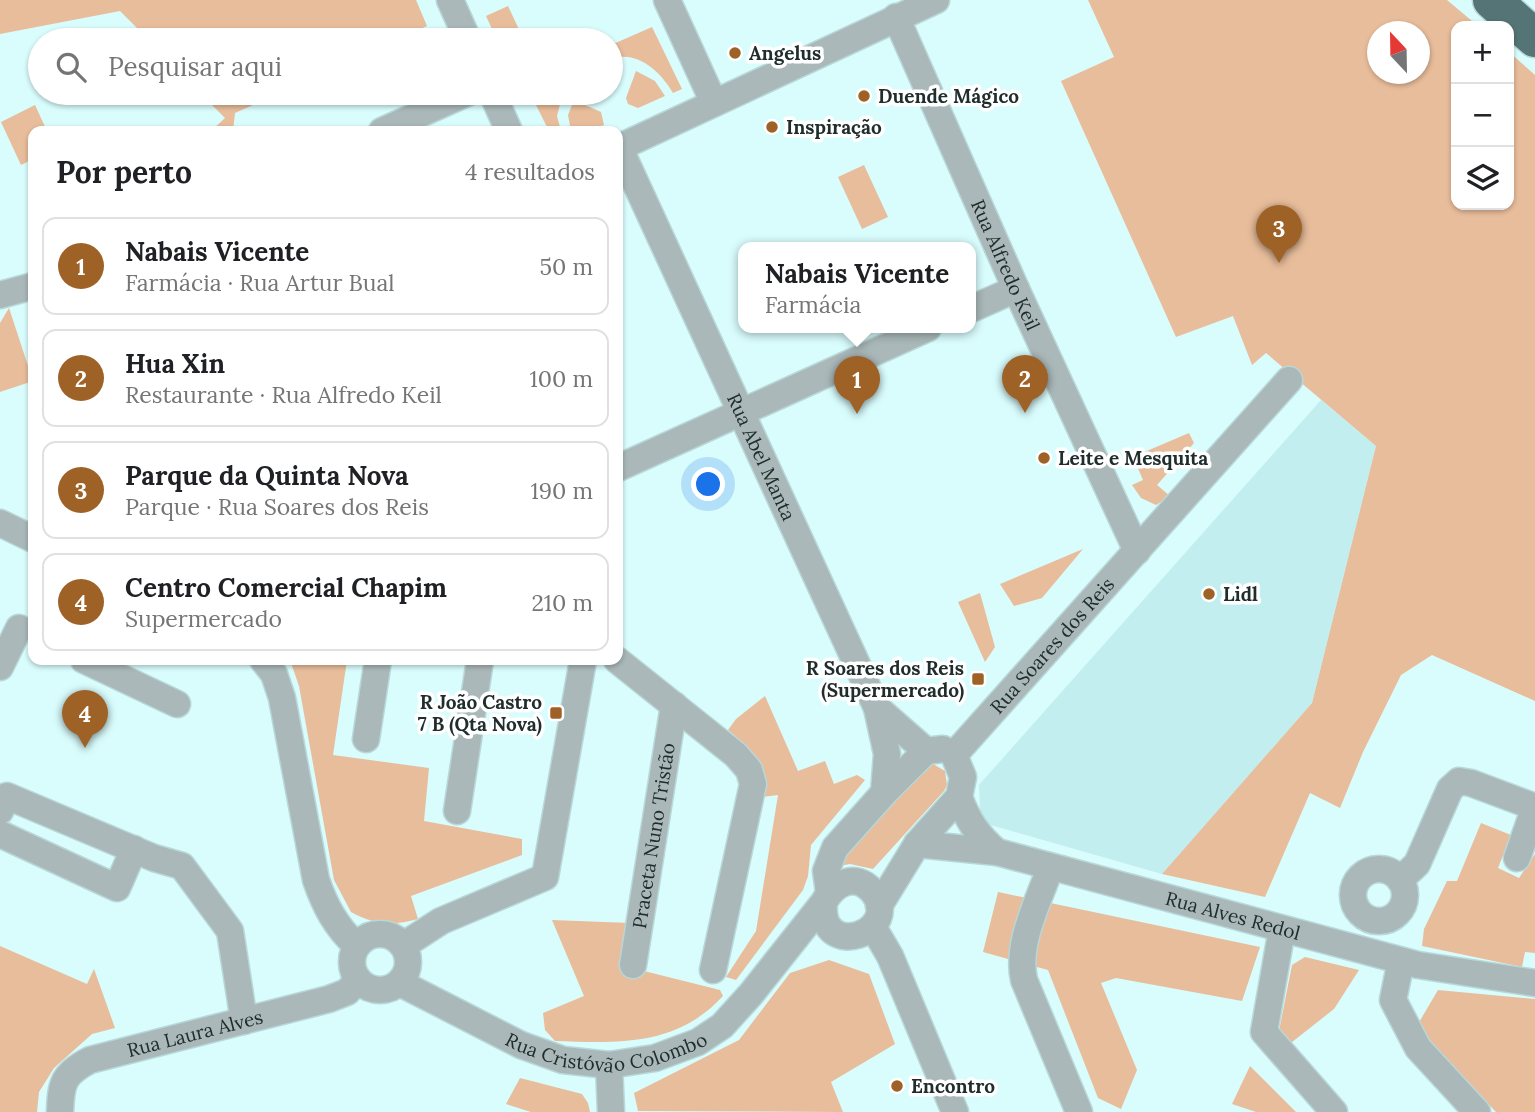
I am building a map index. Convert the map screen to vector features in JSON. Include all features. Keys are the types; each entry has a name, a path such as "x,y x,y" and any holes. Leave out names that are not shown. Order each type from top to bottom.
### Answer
{"highway":[{"path":"1467,0 1491,21"},
{"path":"1492,0 1535,38"},
{"path":"1514,40 1535,59"}],"street":[{"path":"450,0 463,28"},
{"path":"623,145 936,0"},
{"path":"677,3 714,103"},
{"name":"Rua Alfredo Keil","path":"896,17 1016,289 1137,551"},
{"path":"393,126 440,105"},
{"path":"497,105 507,126"},
{"name":"Rua Abel Manta","path":"623,158 877,708 926,751"},
{"path":"0,295 28,288"},
{"path":"976,307 1016,289"},
{"path":"623,466 917,333"},
{"name":"Rua Soares dos Reis","path":"954,755 1289,380"},
{"path":"0,523 28,537"},
{"path":"0,667 17,627"},
{"path":"95,665 177,704"},
{"path":"267,665 274,674 282,698 316,880 324,904 346,936 356,945"},
{"path":"366,739 377,665"},
{"path":"457,811 479,665"},
{"path":"404,945 441,920 545,877 582,665"},
{"path":"623,665 736,755 749,769 753,784 713,970"},
{"name":"Praceta Nuno Tristão","path":"633,965 674,705"},
{"path":"877,708 887,754 884,793"},
{"path":"944,749 954,755 963,777 959,797 917,844 865,934 844,937 834,932 823,913 827,897 826,871 835,848 926,751 944,749"},
{"path":"1400,880 1417,864 1450,789 1459,781 1535,807 1517,858"},
{"path":"0,811 7,796 182,866 230,931 244,1021"},
{"name":"Rua Alves Redol","path":"959,797 978,835 997,852 1401,961 1535,983"},
{"path":"0,834 117,888 134,849"},
{"path":"917,844 997,852"},
{"path":"1050,868 1022,951 1021,965 1024,980 1079,1112"},
{"path":"827,897 838,885 848,881 869,887 876,896 876,916 890,956 955,1112"},
{"name":"Rua Cristóvão Colombo","path":"400,983 521,1045 563,1060 610,1065 655,1058 698,1042 722,1026 751,995 827,897"},
{"path":"1282,929 1264,1032 1334,1112"},
{"path":"787,949 834,932"},
{"path":"371,934 389,934 404,945 410,965 400,983 386,991 371,990 358,980 351,963 356,945 371,934"},
{"path":"1401,961 1393,1000 1418,1048 1477,1112"},
{"name":"Rua Laura Alves","path":"60,1112 61,1090 66,1077 90,1060 330,999 346,992 358,980"},
{"path":"610,1065 611,1112"}],"shaded area":[{"path":"0,0 416,0 427,26 137,28 120,11 0,34"},
{"path":"1088,0 1447,0 1472,21 1451,21 1451,210 1514,210 1514,56 1535,75 1535,701 1432,655 1401,675 1363,752 1340,808 1310,793 1265,897 1162,874 1312,703 1376,446 1266,353 1252,365 1233,316 1176,337 1061,81 1114,57"},
{"path":"508,6 518,28 492,28 486,16"},
{"path":"652,27 682,89 673,93 647,64 623,57 623,40"},
{"path":"636,71 655,81 665,96 638,108 628,104 626,98"},
{"path":"35,105 45,126 28,126 28,162 21,165 1,122"},
{"path":"212,105 253,105 235,113 234,126 216,126 225,118"},
{"path":"536,105 560,105 557,116 560,126 546,126"},
{"path":"572,105 585,105 601,112 604,125 570,126 568,115"},
{"path":"864,165 888,217 862,229 838,177"},
{"path":"9,308 28,366 28,383 0,392 0,323"},
{"path":"1321,400 1376,446 1312,703 1162,874 987,824 980,810 979,785"},
{"path":"1189,433 1194,443 1157,485 1170,496 1156,505 1141,498 1132,485 1143,480 1137,466 1146,462 1142,453"},
{"path":"1083,549 1042,598 1014,606 1000,584"},
{"path":"980,593 995,647 985,662 958,602"},
{"path":"292,665 346,665 333,755 429,768 424,821 522,839 522,855 411,896 418,919 384,923 368,920 351,912 334,880 299,686"},
{"path":"765,696 798,771 825,761 834,784 857,775 865,780 811,845 808,876 803,890 736,980 726,977 756,931 778,795 761,797 757,766 751,752 728,730 736,719"},
{"path":"933,764 945,771 947,785 944,791 873,869 850,864 839,866 849,848 926,765"},
{"path":"1481,823 1511,835 1498,868 1519,878 1535,854 1535,953 1525,952 1522,967 1422,946 1424,929 1447,881 1457,881"},
{"path":"998,892 1260,947 1242,1001 1116,978 1101,983 1137,1070 1121,1109 1098,1098 1048,970 983,952"},
{"path":"552,920 630,923 628,967 720,990 723,996 705,1013 666,1033 623,1041 555,1041 545,1030 543,1013 584,996"},
{"path":"0,946 87,984 94,969 115,1028 92,1034 54,1068 39,1092 37,1112 0,1112"},
{"path":"1305,957 1359,970 1334,1009 1287,1046 1279,1031 1292,965"},
{"path":"829,960 869,974 895,1044 831,1082 843,1112 638,1111 634,1093 739,1040 790,973"},
{"path":"1438,990 1535,999 1535,1112 1496,1112 1415,1029"},
{"path":"1250,1066 1296,1112 1256,1112 1232,1104"},
{"path":"520,1078 582,1094 590,1112 531,1112 506,1104"}],"place":[{"name":"Angelus","path":"735,53"},
{"name":"Duende Mágico","path":"864,96"},
{"name":"Inspiração","path":"772,127"},
{"name":"Parque da Quinta Nova","path":"1279,263"},
{"name":"Hua Xin","path":"1025,413"},
{"name":"Nabais Vicente","path":"857,414"},
{"name":"Leite e Mesquita","path":"1044,458"},
{"name":"Lidl","path":"1209,594"},
{"name":"R Soares dos Reis (Supermercado)","path":"978,679"},
{"name":"R João Castro 7 B (Qta Nova)","path":"556,713"},
{"name":"Centro Comercial Chapim","path":"85,748"},
{"name":"Encontro","path":"897,1086"}]}
